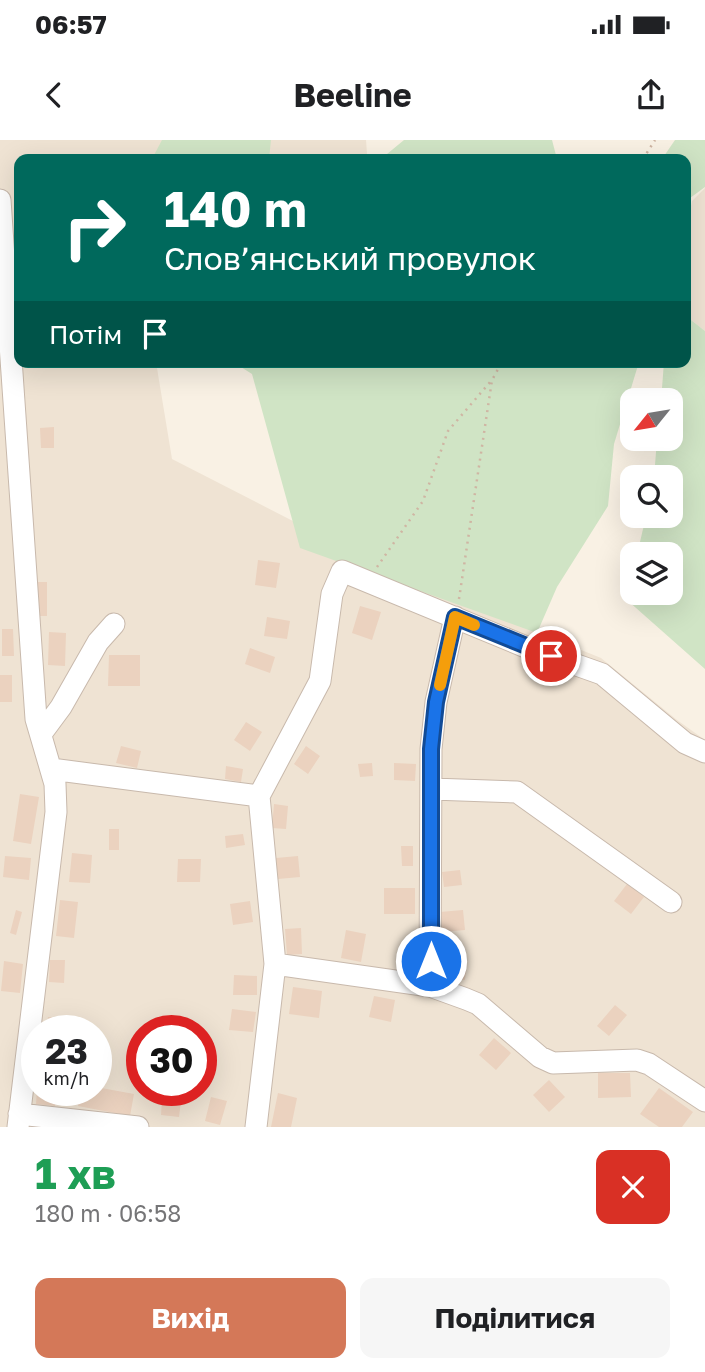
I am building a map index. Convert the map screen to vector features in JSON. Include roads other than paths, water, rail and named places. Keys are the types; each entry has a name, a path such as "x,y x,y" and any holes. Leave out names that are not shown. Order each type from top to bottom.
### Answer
{"street":[{"path":"0,200 6,377 36,719 55,784 56,812 18,1120 138,1127"},
{"path":"256,1127 275,964 259,796 320,681 332,594 342,571 526,647 603,674 685,743 705,752"},
{"path":"430,986 431,749 436,702 455,617"},
{"path":"41,734 61,707 99,642 114,624"},
{"path":"51,769 259,796"},
{"path":"432,789 517,792 671,902"},
{"path":"275,964 430,986 478,1004 540,1057 553,1063 637,1060 649,1064 705,1101"}]}
